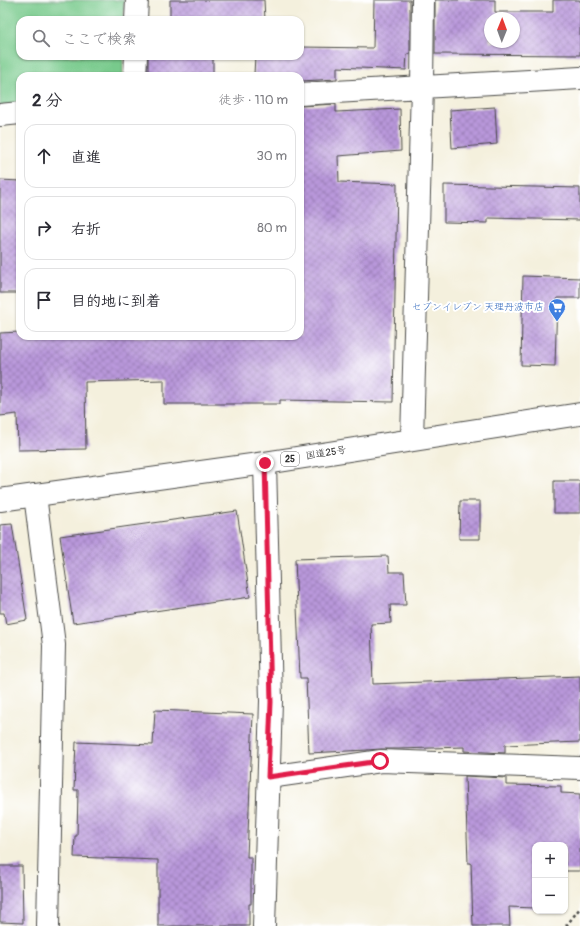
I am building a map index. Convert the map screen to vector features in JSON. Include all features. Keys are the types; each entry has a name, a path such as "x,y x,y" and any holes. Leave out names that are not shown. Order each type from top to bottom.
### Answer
{"main road":[{"path":"136,16 137,0"},
{"path":"412,439 422,87 422,0"},
{"path":"135,72 136,60"},
{"path":"304,94 580,78"},
{"path":"0,115 16,113"},
{"name":"国道25号","path":"0,500 265,463 580,414"},
{"path":"264,926 271,702 265,463"},
{"path":"36,495 54,645 48,926"},
{"path":"268,777 380,761 580,768"}],"path":[{"path":"566,926 580,908"}],"green space":[{"path":"0,0 124,0 124,16 16,16 16,60 123,60 123,72 16,72 16,105 0,106"}],"building":[{"path":"170,0 264,0 265,16 170,16"},
{"path":"374,0 410,0 410,54 407,54 406,70 337,67 337,79 304,81 304,72 254,72 255,60 304,60 304,47 373,48"},
{"path":"435,0 495,0 495,12 484,12 484,48 520,48 520,12 553,12 553,0 580,0 580,55 435,54"},
{"path":"148,60 213,60 213,72 148,72"},
{"path":"336,104 336,112 400,109 401,151 338,156 339,182 397,184 393,402 280,400 280,404 164,404 164,380 85,382 86,449 18,450 17,414 0,416 0,333 16,332 16,340 304,340 304,106"},
{"path":"495,107 497,144 452,148 450,110"},
{"path":"0,180 16,181 16,293 0,293"},
{"path":"444,185 580,188 580,220 488,218 488,223 444,222"},
{"path":"523,276 580,278 580,298 557,298 555,366 521,365"},
{"path":"554,481 580,481 580,513 554,513"},
{"path":"460,501 480,501 480,539 459,539"},
{"path":"237,511 250,597 73,623 60,536"},
{"path":"12,524 27,620 6,624 4,613 0,613 0,525"},
{"path":"388,556 389,572 404,572 406,605 390,605 391,623 371,624 373,684 580,676 580,742 505,745 505,753 464,751 464,747 381,749 309,753 306,678 300,678 295,559"},
{"path":"155,710 253,714 247,857 251,857 251,904 249,904 249,926 158,926 158,860 74,857 75,836 77,836 78,790 74,790 76,742 153,745"},
{"path":"465,776 506,778 506,785 561,786 561,793 580,794 580,871 568,871 568,842 532,842 532,908 509,907 510,926 473,926 471,863 468,863"},
{"path":"0,866 22,866 23,923 0,922"}],"place":[{"name":"セブンイレブン 天理丹波市店","path":"557,322"}],"route":[{"path":"265,463 271,702 268,777 380,761"}]}
